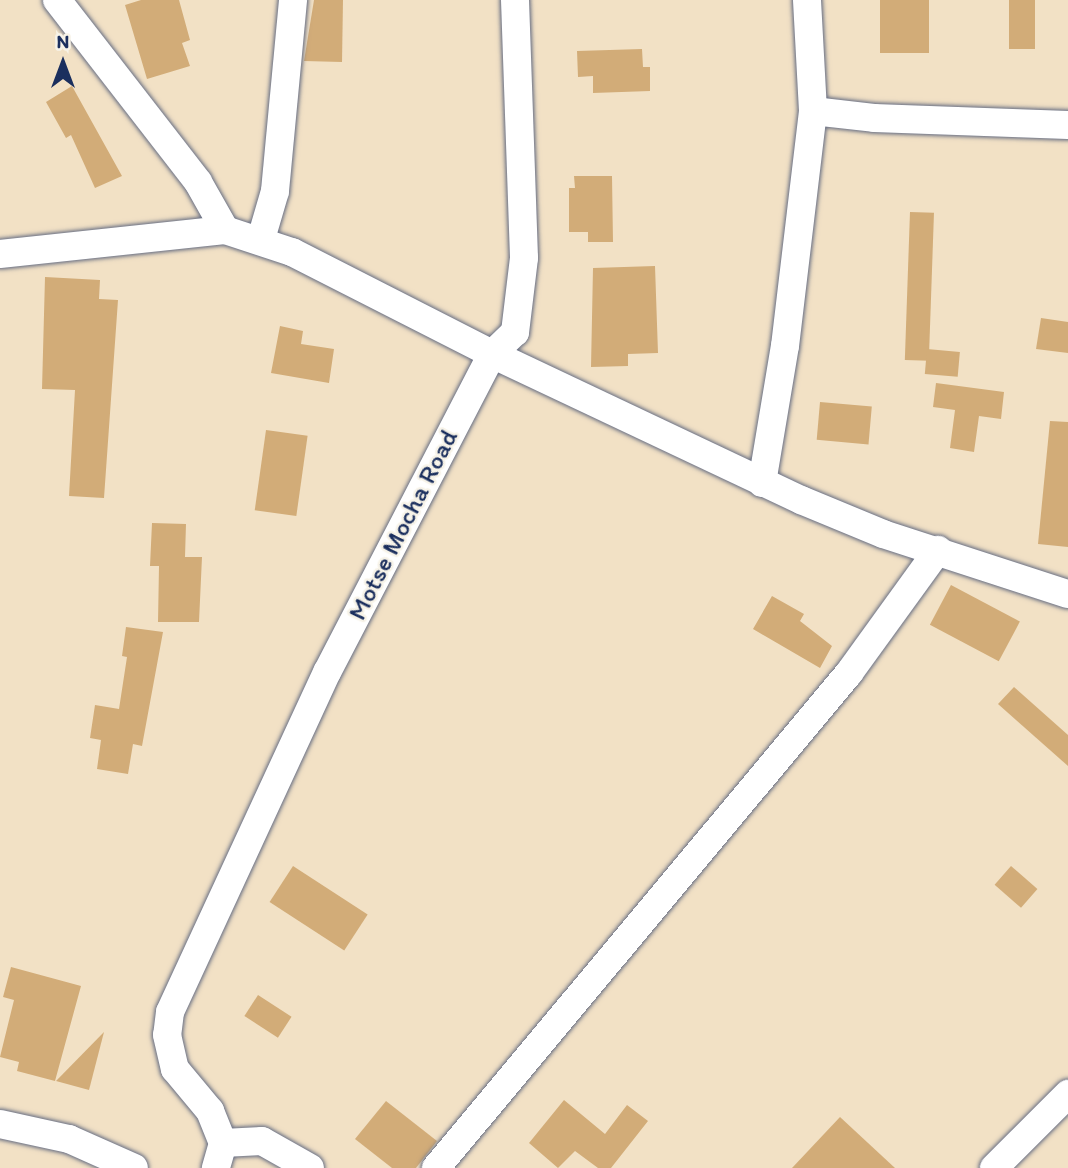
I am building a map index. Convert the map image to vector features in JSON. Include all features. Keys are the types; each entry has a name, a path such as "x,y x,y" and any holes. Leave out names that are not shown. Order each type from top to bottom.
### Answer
{"street":[{"path":"57,0 198,182 225,230"},
{"path":"261,239 275,191 293,0"},
{"name":"Motse Mocha Road","path":"220,1156 210,1111 175,1069 167,1035 170,1012 327,672 492,354 515,332 524,258 514,0"},
{"path":"762,483 785,346 813,111 807,0"},
{"path":"813,111 874,118 1068,125"},
{"path":"0,254 225,230 261,239 431,319 492,354 762,483 883,534 1068,594"},
{"path":"436,1168 849,673 938,550"},
{"path":"995,1168 1068,1094"},
{"path":"0,1125 69,1139 134,1168"},
{"path":"220,1156 262,1141 310,1168"}],"building":[{"path":"141,0 179,0 190,40 182,43 190,66 147,79 125,5"},
{"path":"314,0 343,0 342,62 304,61"},
{"path":"880,0 929,0 929,53 880,53"},
{"path":"1009,0 1035,0 1035,49 1009,49"},
{"path":"642,49 643,67 650,67 650,91 593,93 593,76 578,77 577,51"},
{"path":"72,86 122,176 95,188 71,135 66,138 46,102"},
{"path":"574,176 612,176 613,242 588,242 588,232 569,232 569,188 575,188"},
{"path":"910,212 934,213 929,361 905,360"},
{"path":"655,266 658,353 628,354 628,366 591,367 593,268"},
{"path":"45,277 100,280 99,299 118,300 104,498 69,496 75,390 42,389"},
{"path":"1041,318 1068,322 1068,353 1036,349"},
{"path":"280,326 303,331 301,344 334,349 329,383 271,373"},
{"path":"927,349 960,352 958,377 925,374"},
{"path":"936,383 1004,392 1001,419 979,416 974,452 950,448 955,410 933,407"},
{"path":"820,402 872,407 868,444 817,440"},
{"path":"1050,421 1068,422 1068,547 1038,544"},
{"path":"266,430 308,436 296,516 255,510"},
{"path":"152,523 186,524 185,557 202,557 199,622 158,622 159,566 150,566"},
{"path":"951,585 1020,622 999,661 930,625"},
{"path":"772,596 804,614 800,621 832,646 820,668 753,629"},
{"path":"126,627 163,632 142,746 133,744 128,774 97,769 101,740 90,738 95,705 119,709 127,657 122,656"},
{"path":"1014,687 1068,735 1068,766 998,704"},
{"path":"293,866 368,914 344,951 270,902"},
{"path":"1011,866 1037,889 1021,908 995,885"},
{"path":"11,967 81,986 55,1081 17,1071 19,1062 0,1057 14,1000 3,997"},
{"path":"258,995 292,1017 278,1038 244,1016"},
{"path":"104,1032 89,1090 56,1081"},
{"path":"564,1100 605,1134 627,1105 648,1121 611,1168 598,1168 575,1151 558,1168 529,1143"},
{"path":"386,1101 437,1141 416,1168 392,1168 355,1139"},
{"path":"840,1117 895,1168 792,1168"}]}
